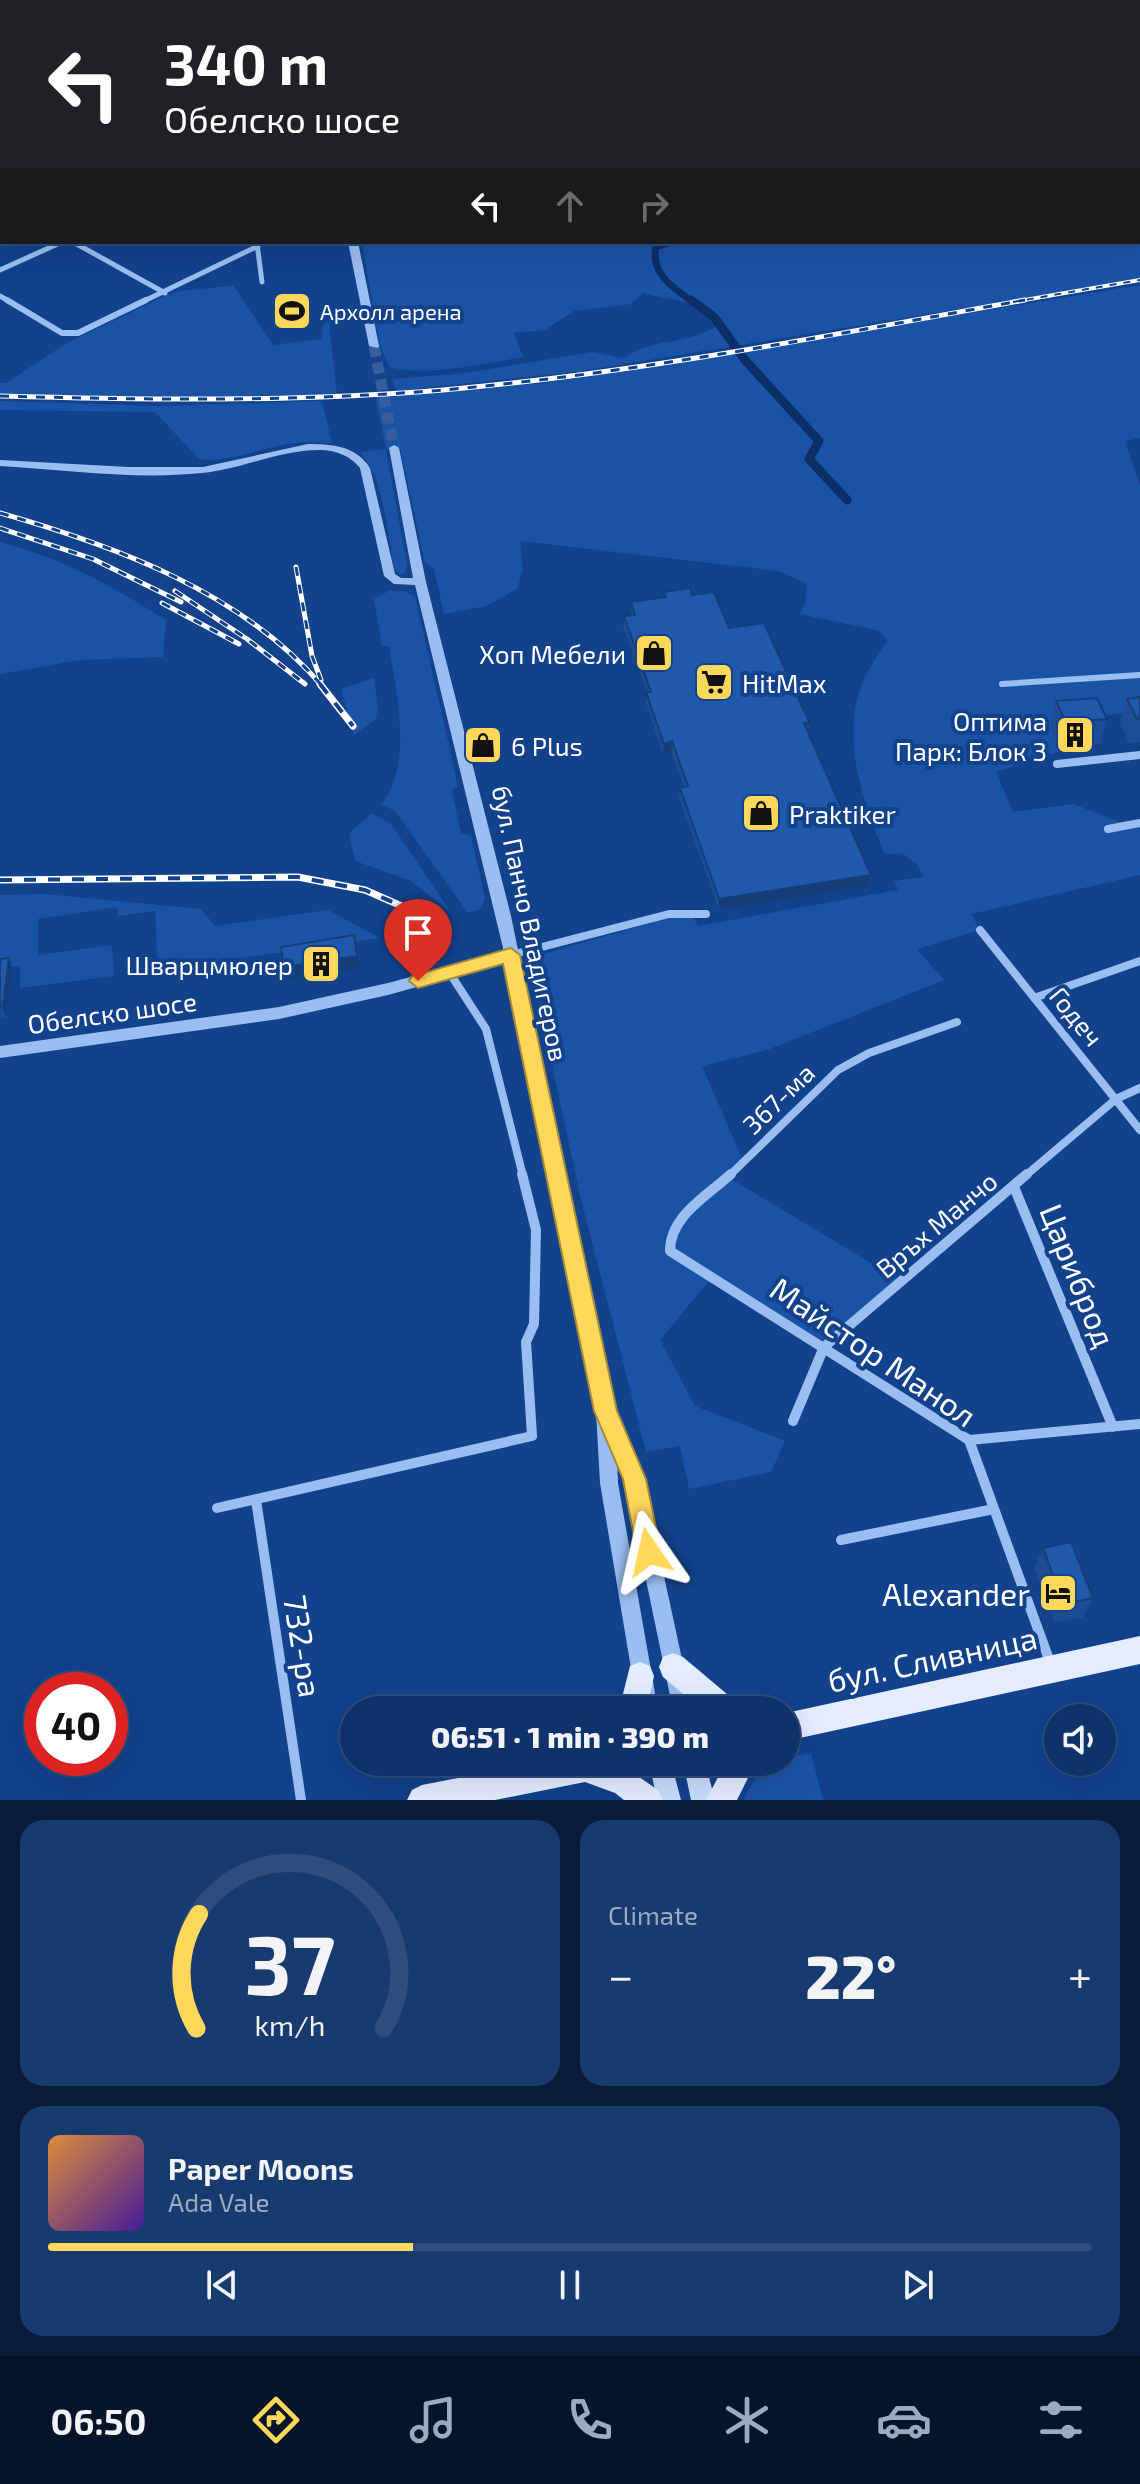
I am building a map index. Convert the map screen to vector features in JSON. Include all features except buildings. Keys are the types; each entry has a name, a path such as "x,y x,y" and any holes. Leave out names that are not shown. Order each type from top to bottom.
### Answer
{"main road":[{"name":"бул. Сливница","path":"800,1724 1140,1650"},
{"path":"673,1667 707,1696"},
{"path":"636,1696 640,1676"},
{"path":"422,1800 539,1776"},
{"path":"615,1776 648,1800"},
{"path":"663,1776 669,1800"},
{"path":"697,1776 703,1800"},
{"path":"721,1800 733,1776"}],"street":[{"path":"0,270 58,244"},
{"path":"77,244 165,293"},
{"path":"0,296 62,333 84,331 165,293 257,244 262,282"},
{"path":"353,244 374,346"},
{"name":"бул. Панчо Владигеров","path":"394,448 420,582 511,955 605,1411 609,1483 645,1696"},
{"path":"0,463 187,471 223,467 297,449 337,449 356,456 365,468 390,576 398,581 420,582"},
{"path":"1002,684 1140,675"},
{"path":"1057,764 1139,757"},
{"path":"1108,829 1140,823"},
{"path":"511,955 669,914 706,914"},
{"name":"Годеч","path":"980,930 1140,1130"},
{"name":"Обелско шосе","path":"0,1052 279,1013 511,955"},
{"path":"1034,998 1140,961"},
{"path":"217,1508 532,1436 526,1342 534,1324 536,1230 486,1029 449,972"},
{"name":"367-ма","path":"670,1251 670,1234 682,1217 744,1163 838,1070 869,1053 957,1022"},
{"name":"Връх Манчо","path":"793,1421 824,1347 1116,1099 1140,1088"},
{"name":"Цариброд","path":"1014,1187 1113,1427"},
{"name":"Майстор Манол","path":"670,1251 969,1440 1052,1668"},
{"name":"бул. Панчо Владигеров","path":"605,1411 634,1479 680,1696"},
{"path":"969,1440 1140,1424"},
{"name":"732-ра","path":"256,1500 301,1800"},
{"path":"841,1540 994,1509"}],"shaded area":[{"path":"362,244 1140,244 1140,279 583,371 396,391 392,379 466,373 593,352 624,358 646,347 694,336 716,326 709,316 693,305 643,293 631,304 574,311 545,330 514,333 523,357 439,370 405,370 389,367 380,345"},
{"path":"233,285 273,345 321,339 324,320 329,321 337,394 170,399 0,395 0,383 6,383 67,343 167,295"},
{"path":"1140,285 1140,438 1125,441 1140,485 1140,710 1050,725 1061,751 996,772 1013,812 1074,804 1119,822 1140,820 1140,875 971,914 980,930 917,949 944,980 767,1050 702,1066 744,1163 728,1177 901,1281 824,1347 713,1276 660,1340 695,1406 785,1441 771,1472 689,1489 680,1446 646,1452 580,1195 529,958 690,912 698,926 898,890 894,881 923,877 917,864 902,853 885,855 857,768 854,723 857,701 866,674 887,641 880,631 800,614 807,584 778,571 520,541 523,570 517,589 487,606 444,614 434,568 425,563 400,448 386,450 407,564 405,573 401,575 395,570 380,491 368,462 359,452 386,449 376,398 544,383"},
{"path":"0,401 156,406 322,401 332,443 287,444 233,457 199,459 155,412 0,410"},
{"path":"0,542 86,574 166,620 163,657 80,660 0,674"},
{"path":"389,591 404,591 415,596 458,786 452,791 461,833 471,836 485,899 480,909 468,913 395,811 381,804 391,788 400,749 398,705 389,646 382,646 374,599"},
{"path":"374,678 378,709 376,719 354,735 341,689"},
{"path":"372,813 391,824 451,912 409,880 355,861 349,833"},
{"path":"44,894 201,909 215,926 328,910 380,938 158,970 155,911 118,916 117,907 38,919 38,955 112,945 114,976 20,988 20,966 0,969 0,895"},
{"path":"811,1753 823,1800 744,1800 759,1776 800,1776 800,1756"}],"waterway":[{"path":"665,244 656,247 655,257 660,273 693,302"},
{"path":"691,300 714,317 745,360 819,441 809,459 847,500"}],"tunnel":[{"path":"374,346 394,448"}],"railway":[{"path":"1013,302 1140,280"},
{"path":"0,396 222,399 333,397 443,390 662,363 1025,300"},
{"path":"0,513 131,557 215,599 254,624 290,653 322,686"},
{"path":"0,528 93,559 181,602"},
{"path":"296,567 312,656 321,680"},
{"path":"175,591 247,639 305,684"},
{"path":"162,603 239,644"},
{"path":"320,684 353,726"},
{"path":"0,880 298,877 365,890 413,911"}],"place":[{"name":"Архолл арена","path":"292,311"},
{"name":"Хоп Мебели","path":"654,653"},
{"name":"HitMax","path":"714,682"},
{"name":"Оптима Парк: Блок 3","path":"1075,735"},
{"name":"6 Plus","path":"483,745"},
{"name":"Praktiker","path":"761,813"},
{"name":"Шварцмюлер","path":"321,964"},
{"name":"Alexander","path":"1058,1593"}],"route":[{"path":"418,981 511,955 605,1411 634,1479 649,1552"}]}
